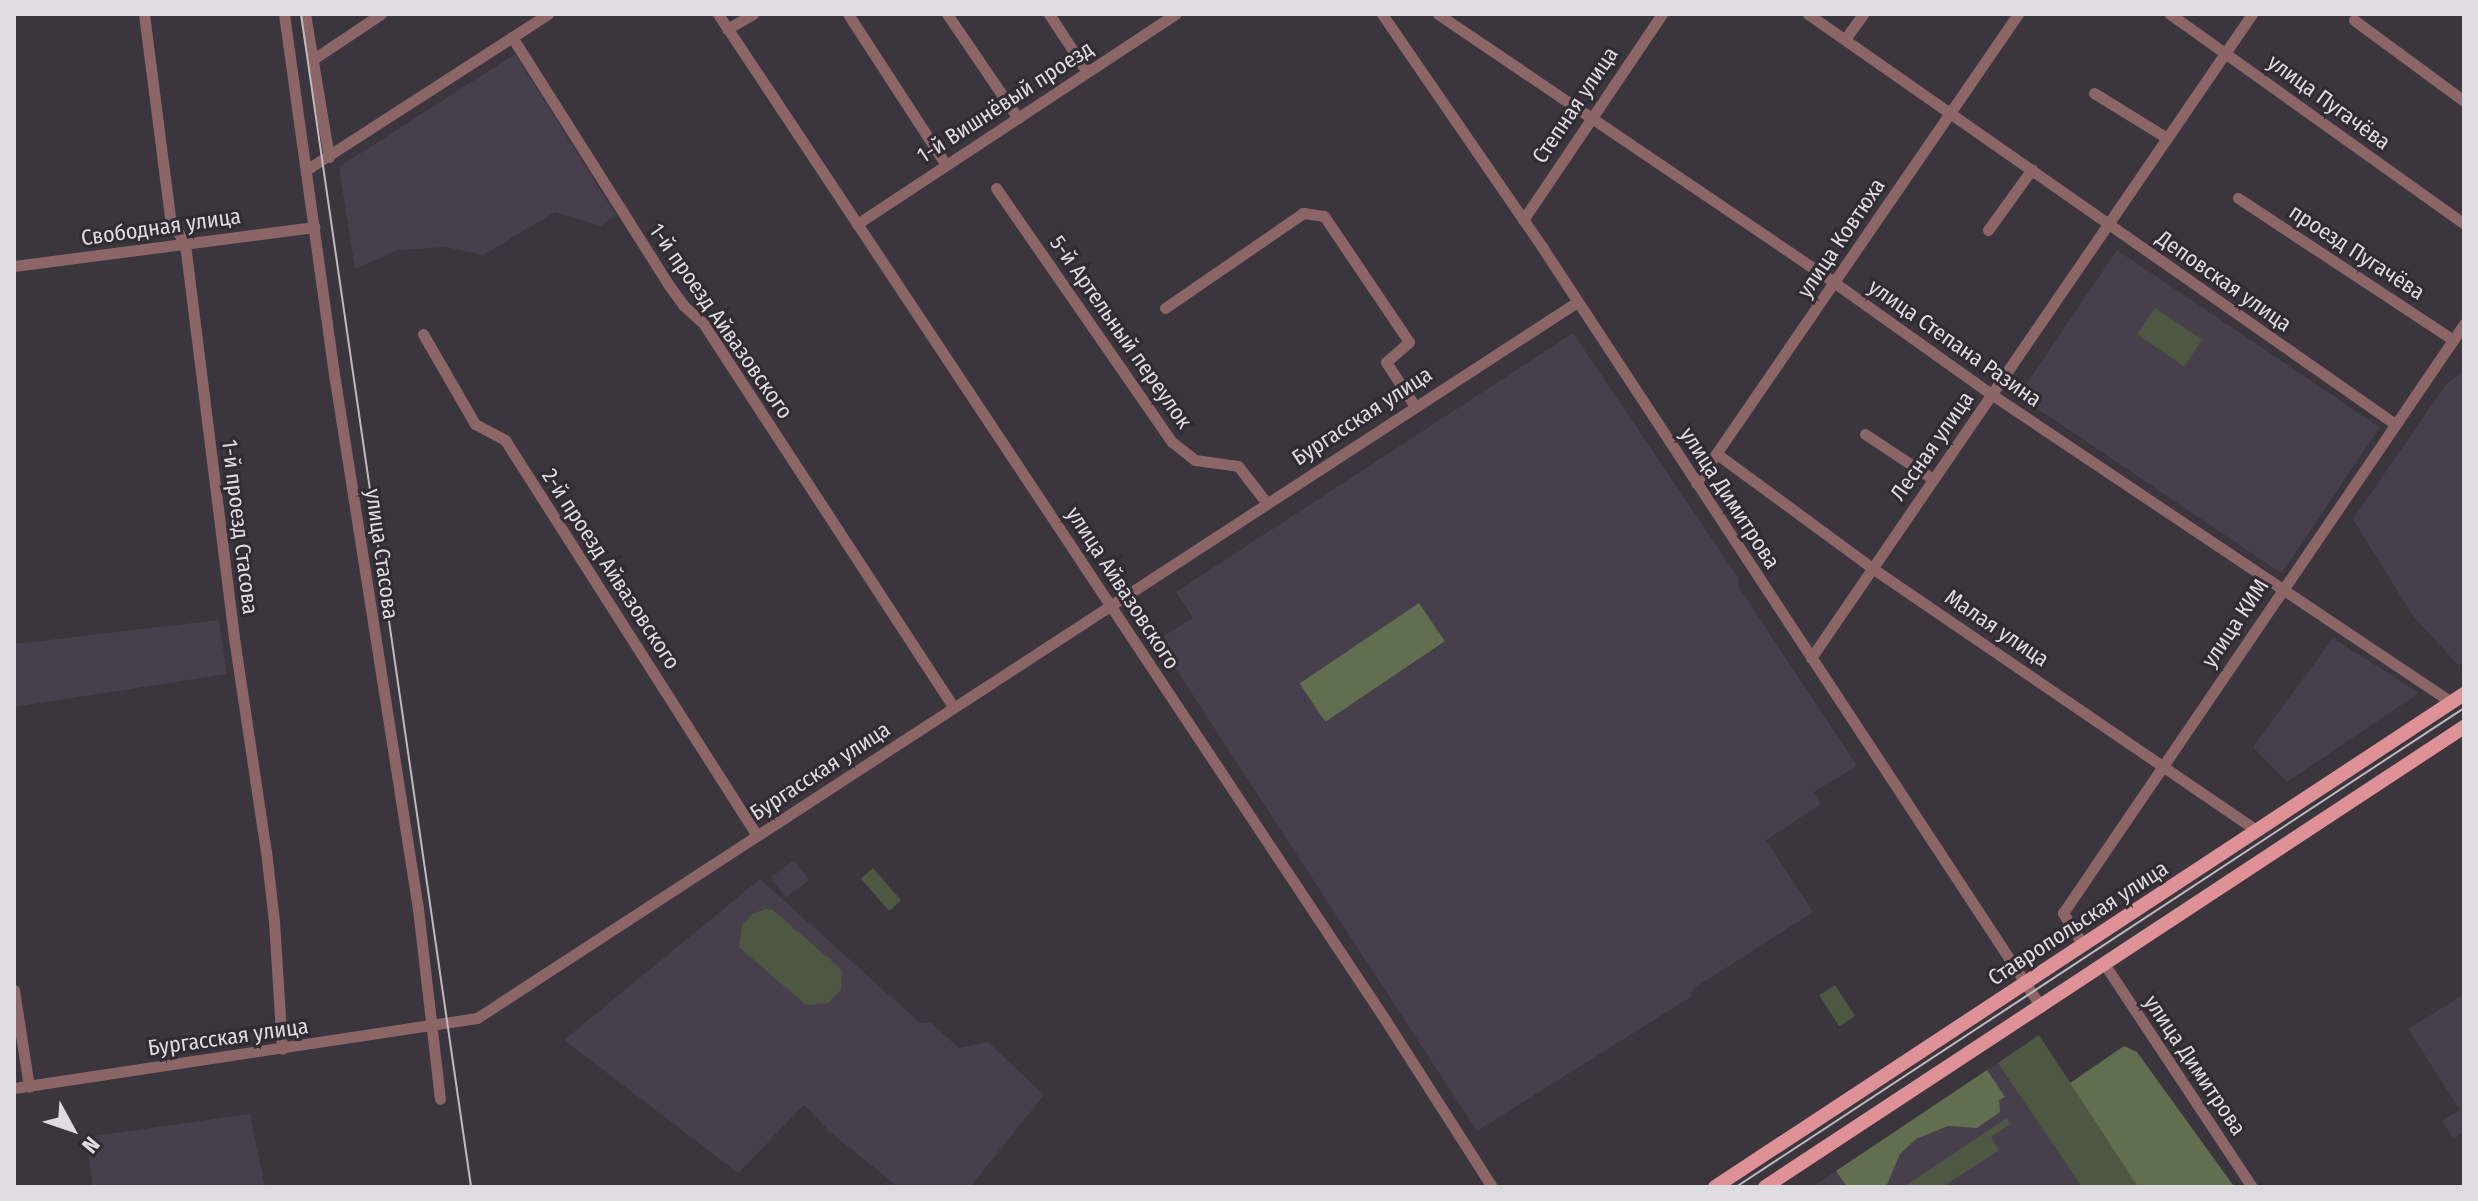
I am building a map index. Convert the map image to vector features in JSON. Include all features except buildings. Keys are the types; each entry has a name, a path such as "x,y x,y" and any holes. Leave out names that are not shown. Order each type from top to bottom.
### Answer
{"main road":[{"name":"Ставропольская улица","path":"1715,1187 2458,698"},
{"path":"1765,1187 2464,727"}],"street":[{"name":"1-й проезд Стасова","path":"144,14 170,218 185,244 274,921 282,1049"},
{"name":"улица Стасова","path":"284,14 370,616 418,909 440,1099"},
{"path":"305,14 329,157"},
{"path":"312,60 381,14"},
{"path":"306,170 548,14"},
{"name":"улица Айвазовского","path":"718,14 1492,1187"},
{"path":"727,29 753,14"},
{"path":"848,14 946,165"},
{"path":"947,14 1018,118"},
{"path":"1049,14 1087,72"},
{"path":"1149,14 1157,26"},
{"name":"1-й Вишнёвый проезд","path":"857,224 1176,14"},
{"name":"улица Димитрова","path":"1382,14 1523,220 2041,1007"},
{"name":"улица Степана Разина","path":"1438,14 2282,590 2458,698"},
{"name":"Степная улица","path":"1523,220 1588,119 1662,14"},
{"name":"Деповская улица","path":"1808,14 2395,424"},
{"path":"1845,39 1863,14"},
{"name":"улица Ковтюха","path":"1696,483 2018,14"},
{"name":"улица Пугачёва","path":"2170,14 2464,224"},
{"name":"Лесная улица","path":"1811,658 2252,14"},
{"path":"2354,20 2464,101"},
{"name":"1-й проезд Айвазовского","path":"512,37 668,284 683,305 703,323 953,706"},
{"path":"2094,93 2167,138"},
{"path":"1988,230 2032,169"},
{"name":"5-й Артельный переулок","path":"996,188 1172,442 1195,460 1238,466 1266,502"},
{"name":"проезд Пугачёва","path":"2238,198 2453,340"},
{"path":"1165,308 1303,213 1324,216 1409,342 1386,362 1414,405"},
{"name":"Свободная улица","path":"14,266 314,227"},
{"name":"Бургасская улица","path":"14,1088 477,1018 1414,405 1577,302"},
{"name":"улица КИМ","path":"2083,945 2063,913 2464,324"},
{"name":"2-й проезд Айвазовского","path":"423,334 475,424 505,440 757,836"},
{"path":"1865,434 1933,479"},
{"name":"Малая улица","path":"1717,454 1872,568 2257,831"},
{"name":"улица Димитрова","path":"2105,965 2252,1187"},
{"path":"14,990 29,1087"}],"shaded area":[{"path":"515,54 616,215 601,226 555,212 483,255 446,247 398,250 355,269 339,167"},
{"path":"2117,250 2380,427 2281,573 2019,396"},
{"path":"1573,333 1739,579 1738,586 1857,766 1814,792 1821,804 1766,840 1813,912 1693,989 1691,997 1477,1131 1157,640 1193,618 1176,592"},
{"path":"2464,372 2464,663 2458,665 2413,616 2353,519 2447,383"},
{"path":"219,620 227,674 14,707 14,644"},
{"path":"2333,638 2419,693 2287,782 2253,747"},
{"path":"794,860 809,880 786,897 771,877"},
{"path":"760,879 920,1023 930,1022 959,1048 988,1042 1044,1095 970,1187 898,1187 829,1131 804,1105 738,1173 564,1040"},
{"path":"2464,994 2464,1131 2453,1138 2442,1121 2460,1110 2408,1029"},
{"path":"2039,1035 2138,1187 1812,1187 1992,1067"},
{"path":"250,1114 265,1187 93,1187 86,1137"}],"green space":[{"path":"2155,308 2202,340 2184,366 2137,335"},
{"path":"1419,603 1445,641 1325,722 1300,684"},
{"path":"873,868 901,900 889,911 861,878"},
{"path":"765,909 773,910 842,970 841,990 828,1003 806,1005 739,947 742,925 752,914"},
{"path":"1835,985 1855,1016 1839,1026 1819,995"},
{"path":"2039,1035 2138,1187 2082,1187 1998,1063"},
{"path":"2124,1046 2137,1052 2233,1185 2138,1187 2070,1083"},
{"path":"1987,1070 2005,1097 1999,1100 2000,1112 1977,1128 1948,1126 1916,1139 1900,1154 1886,1187 1847,1187 1836,1171"},
{"path":"2007,1118 2010,1124 1991,1137 1999,1150 1942,1187 1904,1187"}],"tram line":[{"path":"301,14 471,1187"},
{"path":"1736,1187 2464,708"}]}
